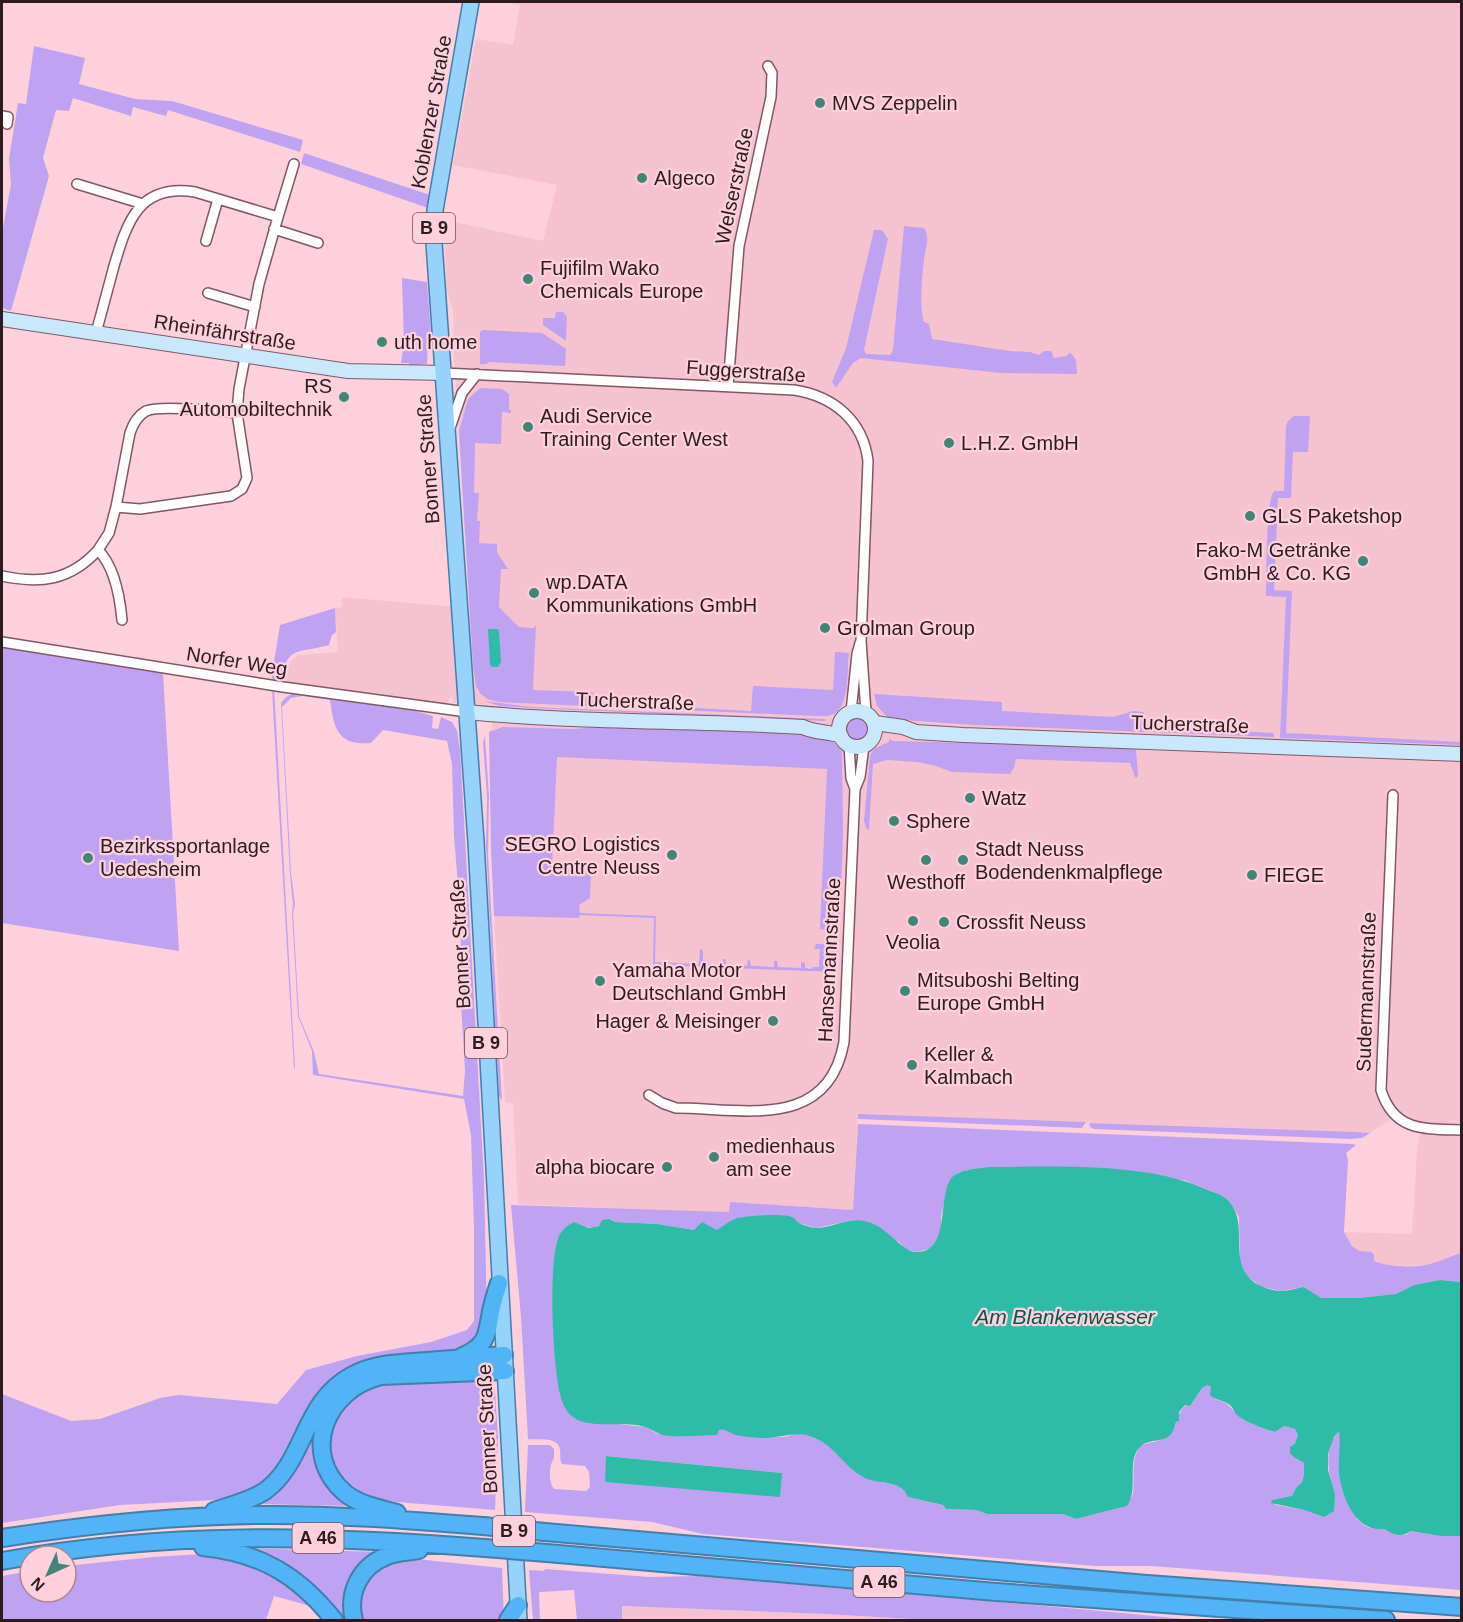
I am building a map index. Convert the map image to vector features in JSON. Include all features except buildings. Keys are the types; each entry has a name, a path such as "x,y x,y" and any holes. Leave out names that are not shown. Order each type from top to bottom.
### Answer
{"highway":[{"path":"455,1359 475,1349 487,1337 499,1283"},
{"path":"180,1518 247,1500 270,1487 289,1462 320,1402 335,1387 351,1376 377,1366 455,1359 504,1363"},
{"path":"435,1522 372,1507 345,1492 332,1477 323,1451 323,1433 328,1415 345,1393 371,1379 504,1363"},
{"name":"A 46","path":"2,1538 88,1525 180,1518 256,1515 332,1516 435,1522 1135,1583 1461,1607"},
{"name":"A 46","path":"2,1561 41,1553 151,1541 257,1537 358,1539 996,1592 1386,1620"},
{"path":"151,1541 218,1548 258,1559 294,1578 319,1601 334,1620"},
{"path":"354,1620 351,1603 353,1591 358,1580 372,1563 390,1555 447,1545"},
{"path":"508,1620 519,1613"}],"main road":[{"name":"Koblenzer Straße","path":"444,373 434,227 471,2"},
{"name":"Rheinfährstraße","path":"2,319 348,371 444,373"},
{"name":"Bonner Straße","path":"444,373 477,865 519,1613"},
{"name":"Tucherstraße","path":"466,712 803,727 846,717 859,711 870,729"},
{"path":"845,740 839,730 846,717"},
{"name":"Tucherstraße","path":"803,727 812,732 834,733 854,747 870,729 903,727 916,732 1461,754"}],"street":[{"name":"Welserstraße","path":"728,386 739,246 771,98 772,73 768,66"},
{"path":"116,507 140,509 231,496 245,485 247,473 237,413 239,389 255,307 274,229 294,164"},
{"path":"77,184 143,204"},
{"path":"96,333 123,233 143,204 160,195 178,190 195,192 278,217"},
{"path":"206,241 218,199"},
{"path":"274,229 318,243"},
{"path":"208,293 255,307"},
{"name":"Fuggerstraße","path":"444,373 794,390 818,396 839,407 857,428 867,454 861,641 870,729"},
{"path":"448,438 462,393 477,374"},
{"path":"2,576 23,580 57,577 78,568 98,550 108,533 116,507 132,425 145,412 155,409 237,413"},
{"path":"98,550 114,580 121,604 122,620"},
{"name":"Fuggerstraße","path":"846,717 861,641"},
{"name":"Norfer Weg","path":"2,642 319,692 466,712"},
{"name":"Hansemannstraße","path":"649,1095 676,1108 780,1110 809,1099 832,1077 841,1058 845,1034 855,789 860,777 870,729"},
{"name":"Hansemannstraße","path":"845,740 855,789"},
{"name":"Sudermannstraße","path":"1393,795 1381,1090 1389,1108 1404,1122 1421,1128 1461,1130"}],"shaded area":[{"path":"504,2 1461,2 1461,1253 1429,1265 1393,1266 1374,1261 1366,1251 1359,1251 1352,1246 1344,1232 1412,1234 1421,1125 1399,1114 1370,1133 858,1114 853,1210 731,1202 729,1213 518,1204 513,1104 505,1102 494,916 489,733 492,729 491,705 453,703 452,695 448,702 443,704 388,700 383,694 375,693 370,698 285,685 289,664 297,655 338,652 335,608 342,607 341,597 469,606 453,310 446,288 445,220 543,241 557,185 453,165 476,39 513,45 520,5"},
{"path":"34,46 85,58 79,84 135,99 172,101 303,140 300,152 168,110 166,116 133,107 131,116 73,98 69,111 56,110 43,158 49,176 11,311 2,308 2,233 11,184 9,159 18,103 26,104"},
{"path":"304,153 430,195 428,208 301,164"},
{"path":"904,226 924,228 927,236 922,309 924,322 929,324 932,339 1039,355 1044,351 1051,351 1054,358 1067,356 1070,352 1076,360 1077,374 1001,373 861,358 853,363 836,388 832,382 846,348 874,230 882,230 888,239 864,350 866,354 890,355 893,350"},
{"path":"402,278 427,282 431,334 428,339 427,364 401,363 404,344"},
{"path":"556,312 563,312 567,317 566,341 543,325 543,318 555,318"},
{"path":"483,330 542,333 566,349 565,366 488,362 480,364 480,332"},
{"path":"480,388 502,389 509,394 511,413 502,412 501,444 475,443 474,493 479,493 477,521 480,521 479,543 497,544 497,552 508,569 501,569 499,607 519,627 534,628 536,625 533,690 592,692 605,703 751,711 753,686 833,690 835,652 849,653 847,685 840,708 831,715 816,716 499,702 487,699 480,693 476,686 473,666 459,431 468,399"},
{"path":"1294,416 1310,416 1308,452 1293,452 1291,498 1278,498 1274,590 1292,591 1286,733 1461,742 1461,745 1280,738 1286,597 1266,596 1267,540 1271,498 1274,491 1284,491 1286,426"},
{"path":"335,608 336,632 332,635 329,645 290,656 283,671 281,684 273,681 270,670 274,662 280,625"},
{"name":"Bezirkssportanlage Uedesheim","path":"2,645 274,687 294,1069 272,690 163,673 179,951 2,923"},
{"path":"298,691 405,708 433,716 432,728 438,729 441,717 452,722 457,731 460,749 484,1179 487,1318 481,1335 463,1348 380,1360 260,1488 234,1499 120,1505 2,1523 2,1394 71,1421 100,1419 160,1398 179,1395 277,1404 306,1370 357,1356 431,1342 467,1330 474,1321 471,1135 464,1099 313,1075 312,1051 298,1016 281,703 286,697","holes":["302,696 330,700 333,719 339,733 351,741 371,743 383,730 447,741 452,764 454,836 461,921 460,985 465,1071 463,1096 319,1074 314,1052 299,1016 293,913 295,904 291,873 282,707 291,698"]},
{"path":"874,694 1002,702 1002,711 1113,717 1133,711 1144,712 1144,725 1274,733 1274,737 973,725 889,719 877,706"},
{"path":"484,701 531,707 825,719 825,721 531,708 500,706"},
{"path":"858,717 867,720 870,729 867,738 858,741 849,738 846,729 849,720"},
{"path":"616,726 824,735 825,739 833,742 842,751 843,835 840,915 835,915 835,921 839,922 837,932 820,929 827,769 557,757 552,868 591,870 590,898 579,905 580,913 656,916 655,962 699,964 700,949 703,950 703,960 708,961 708,964 723,965 723,959 726,959 726,965 747,966 750,960 751,966 774,967 774,961 777,961 778,967 801,968 801,962 805,963 805,968 812,969 819,967 820,949 814,949 816,944 834,944 838,947 837,972 653,965 654,918 580,915 579,918 494,916 489,732 503,727 572,729"},
{"path":"485,736 489,797 488,854 502,1101 499,1096 486,845 487,797 483,742"},
{"path":"889,739 893,741 1131,747 1136,750 1138,775 1137,778 1135,777 1130,763 1016,759 1010,774 952,772 918,762 887,760 873,764 869,830 864,821 870,756 875,749 889,742"},
{"path":"858,1114 1086,1122 1082,1128 858,1119"},
{"path":"1089,1123 1370,1133 1362,1138 1351,1139 1094,1129"},
{"path":"858,1124 1356,1145 1346,1153 1348,1160 1344,1232 1352,1246 1359,1251 1372,1252 1374,1261 1386,1265 1430,1264 1461,1253 1461,1282 1440,1280 1414,1285 1396,1294 1358,1298 1320,1298 1304,1287 1280,1291 1260,1286 1248,1277 1240,1263 1239,1217 1233,1207 1223,1196 1184,1180 968,1170 958,1173 950,1180 941,1216 941,1233 935,1243 929,1249 916,1252 905,1249 899,1242 853,1220 816,1228 799,1223 792,1217 779,1215 738,1218 717,1230 615,1222 609,1219 592,1227 574,1222 617,1424 645,1427 658,1434 727,1429 746,1436 784,1437 800,1433 810,1435 827,1444 865,1477 895,1485 905,1491 909,1497 943,1505 946,1509 976,1510 987,1514 1063,1514 1076,1519 1127,1506 1133,1493 1135,1456 1141,1445 1169,1435 1181,1411 1186,1405 1190,1406 1207,1384 1211,1387 1214,1399 1227,1404 1240,1417 1249,1422 1275,1432 1283,1426 1295,1429 1298,1435 1295,1458 1304,1463 1304,1476 1292,1497 1272,1500 1276,1505 1304,1510 1324,1517 1335,1494 1328,1461 1331,1446 1339,1431 1357,1519 1370,1528 1388,1529 1406,1535 1411,1531 1440,1536 1461,1536 1461,1590 1151,1566 1095,1566 703,1534 652,1522 525,1512 528,1445 550,1445 554,1449 550,1474 554,1489 586,1491 590,1487 589,1472 585,1466 562,1464 560,1449 555,1442 528,1439 521,1317 511,1205 729,1212 730,1202 853,1210","holes":["607,1456 782,1473 606,1482"]},
{"path":"363,1378 319,1441 354,1506 248,1504 316,1417"},
{"path":"483,1379 491,1384 495,1392 498,1437 495,1510 372,1500 356,1493 338,1474 328,1448 333,1419 350,1397 384,1382"},
{"path":"235,1548 383,1552 376,1556 350,1620 339,1620"},
{"path":"220,1553 262,1565 314,1607 274,1596 266,1620 2,1620 2,1576 18,1573 18,1604 78,1604 78,1565"},
{"path":"407,1558 502,1568 504,1620 359,1620 356,1602 374,1566"},
{"path":"545,1569 649,1577 698,1576 1195,1620 928,1620 622,1606 622,1620 577,1620 574,1590 539,1592 540,1620 533,1620 529,1570 544,1571"},
{"path":"622,1606 826,1614 928,1620 622,1620"}],"water":[{"path":"488,629 499,631 501,662 498,667 492,667 490,664"},
{"name":"Am Blankenwasser","path":"989,1167 1125,1170 1179,1180 1219,1194 1233,1206 1237,1217 1239,1252 1246,1274 1255,1283 1271,1290 1284,1291 1304,1287 1321,1298 1358,1298 1396,1294 1414,1285 1440,1280 1461,1282 1461,1536 1440,1536 1411,1531 1398,1535 1385,1529 1375,1529 1358,1520 1343,1493 1339,1468 1339,1431 1334,1437 1328,1454 1328,1470 1335,1494 1334,1511 1324,1517 1271,1503 1272,1500 1292,1496 1302,1482 1304,1463 1290,1453 1290,1447 1295,1444 1298,1435 1295,1429 1284,1426 1275,1432 1239,1417 1229,1404 1210,1395 1211,1387 1207,1385 1202,1388 1190,1406 1185,1405 1179,1412 1179,1421 1176,1422 1170,1435 1145,1444 1136,1453 1132,1492 1127,1506 1076,1519 1063,1514 987,1514 976,1510 946,1509 943,1505 908,1497 905,1491 895,1485 865,1478 826,1444 810,1436 793,1434 758,1438 719,1430 717,1435 667,1436 637,1425 580,1421 565,1407 557,1380 552,1288 556,1247 560,1234 572,1223 589,1228 599,1226 602,1220 609,1219 615,1222 657,1224 694,1230 702,1222 717,1230 737,1218 757,1216 788,1216 801,1224 817,1228 857,1220 877,1226 906,1248 916,1252 927,1250 939,1235 946,1189 953,1176 973,1169"},
{"path":"606,1456 782,1473 780,1497 605,1482"}],"place":[{"name":"MVS Zeppelin","path":"820,103"},
{"name":"Algeco","path":"642,178"},
{"name":"Fujifilm Wako Chemicals Europe","path":"528,279"},
{"name":"uth home","path":"382,342"},
{"name":"RS Automobiltechnik","path":"344,397"},
{"name":"Audi Service Training Center West","path":"528,427"},
{"name":"L.H.Z. GmbH","path":"949,443"},
{"name":"GLS Paketshop","path":"1250,516"},
{"name":"Fako-M Getränke GmbH & Co. KG","path":"1363,561"},
{"name":"wp.DATA Kommunikations GmbH","path":"534,593"},
{"name":"Grolman Group","path":"825,628"},
{"name":"Watz","path":"970,798"},
{"name":"Sphere","path":"894,821"},
{"name":"SEGRO Logistics Centre Neuss","path":"672,855"},
{"name":"Bezirkssportanlage Uedesheim","path":"88,858"},
{"name":"Westhoff","path":"926,860"},
{"name":"Stadt Neuss Bodendenkmalpflege","path":"963,860"},
{"name":"FIEGE","path":"1252,875"},
{"name":"Veolia","path":"913,921"},
{"name":"Crossfit Neuss","path":"944,922"},
{"name":"Yamaha Motor Deutschland GmbH","path":"600,981"},
{"name":"Mitsuboshi Belting Europe GmbH","path":"905,991"},
{"name":"Hager & Meisinger","path":"773,1021"},
{"name":"Keller & Kalmbach","path":"912,1065"},
{"name":"medienhaus am see","path":"714,1157"},
{"name":"alpha biocare","path":"667,1167"}]}
